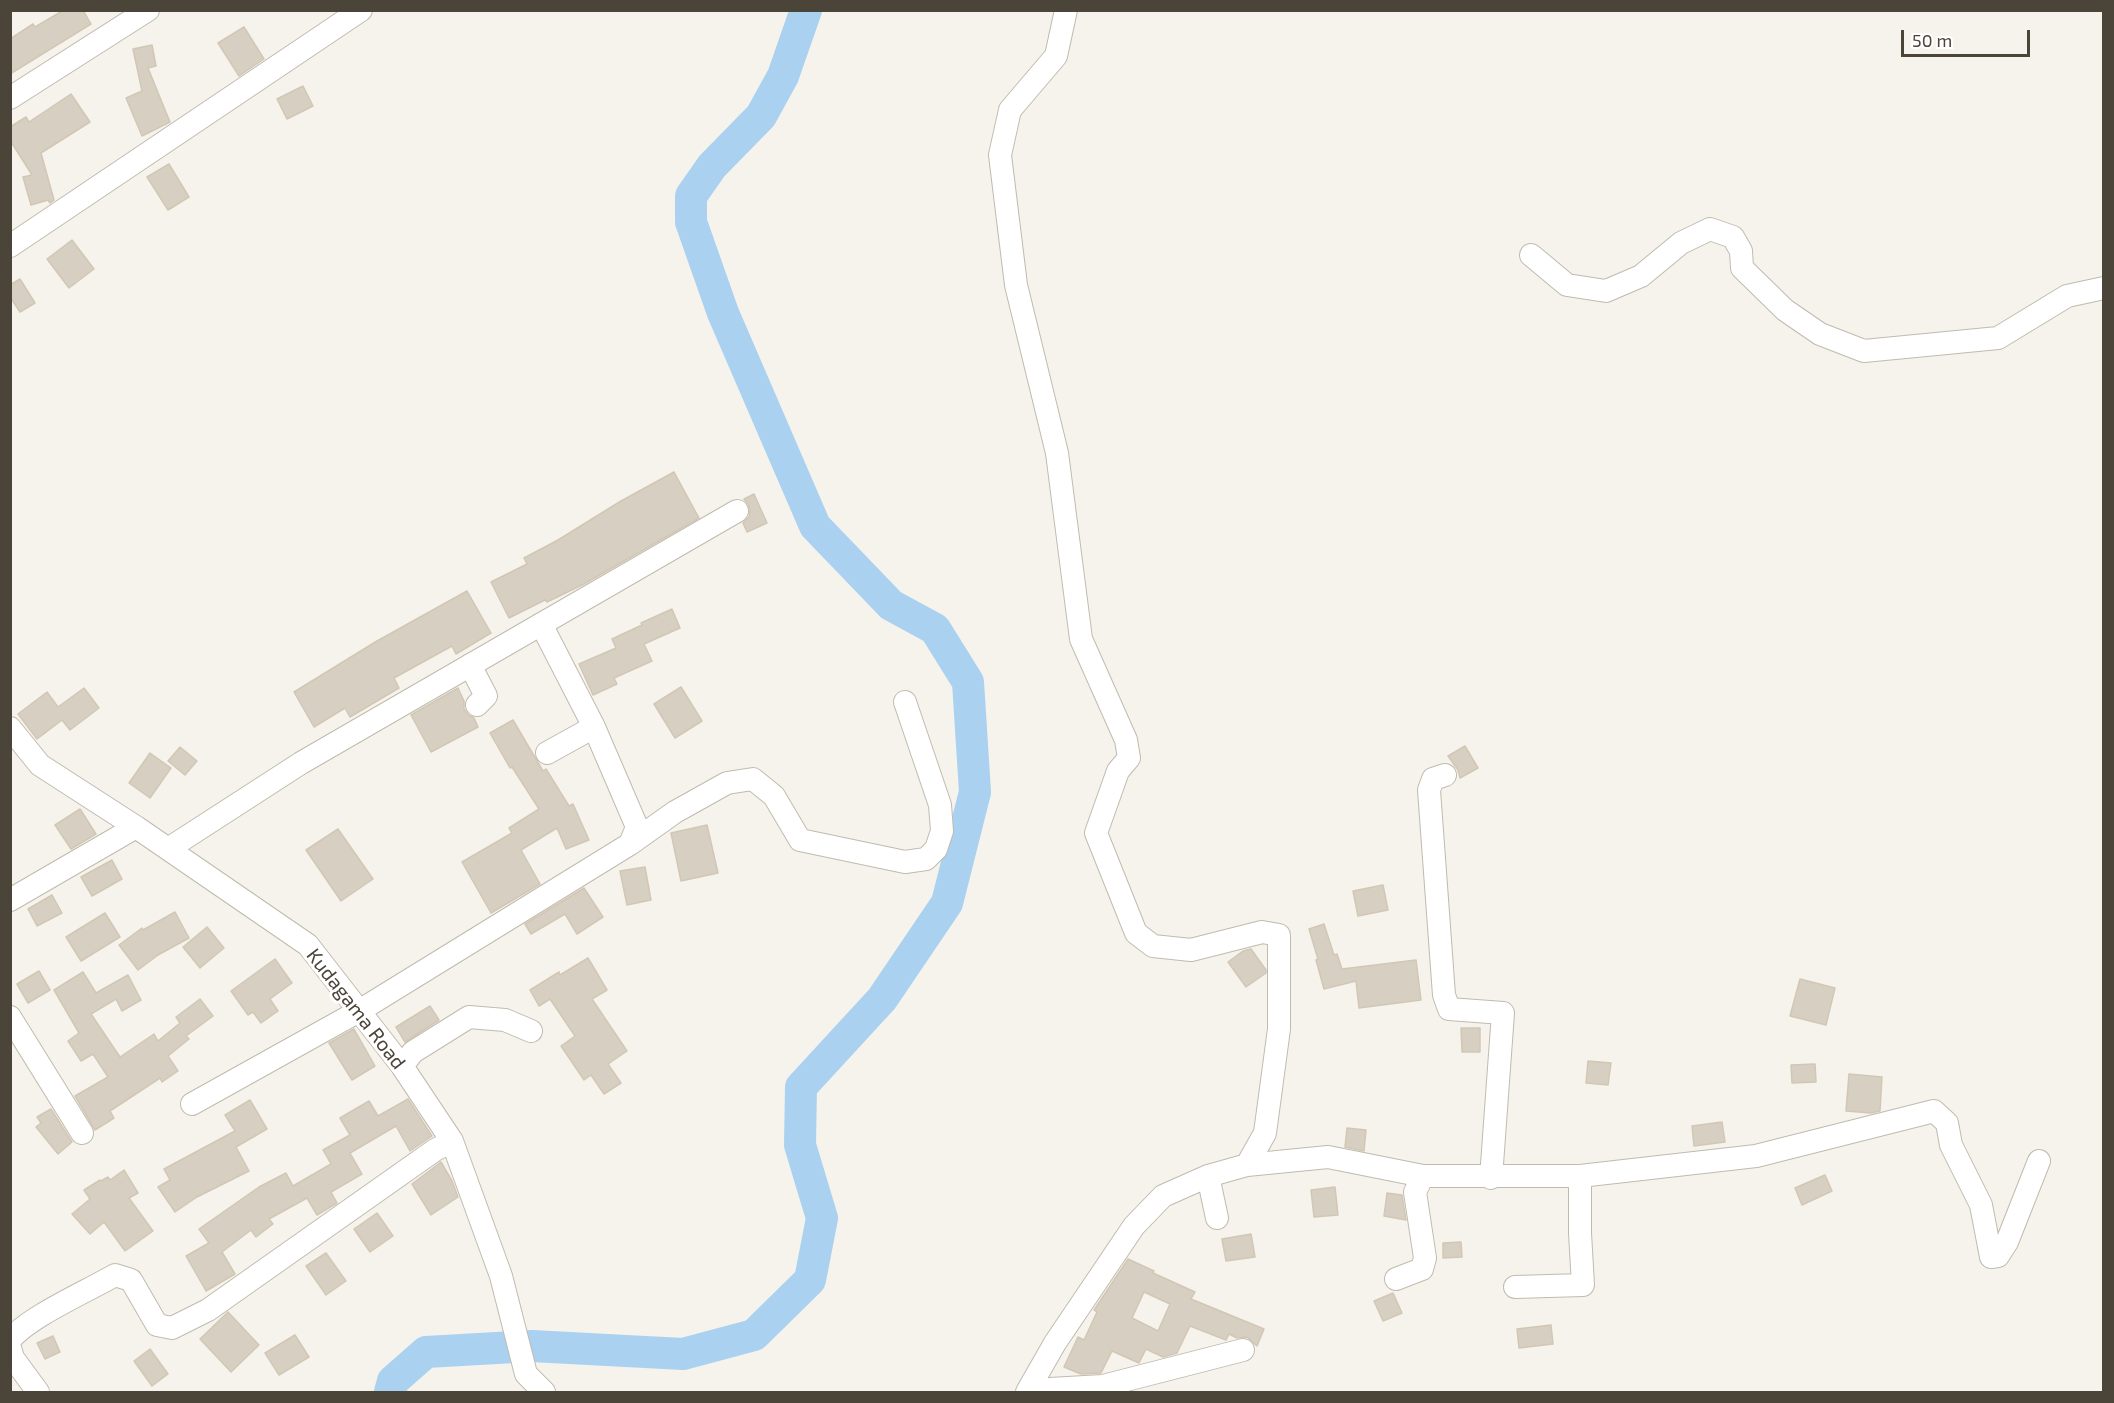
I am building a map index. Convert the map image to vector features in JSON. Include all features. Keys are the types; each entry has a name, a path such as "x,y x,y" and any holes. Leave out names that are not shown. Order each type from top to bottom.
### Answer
{"street":[{"path":"10,98 148,10"},
{"path":"10,246 361,10"},
{"path":"1066,10 1056,56 1010,110 1000,155 1016,285 1057,453 1081,639 1126,740 1128,758 1118,771 1096,833 1136,933 1153,946 1191,950 1262,932 1279,935 1279,1029 1265,1133 1247,1165"},
{"path":"1532,255 1567,285 1606,291 1641,276 1682,243 1710,229 1733,237 1741,251 1742,268 1785,310 1820,334 1864,351 1998,338 2067,296 2103,288"},
{"path":"168,849 301,763 737,511"},
{"path":"542,624 594,727 637,827 630,844"},
{"path":"470,665 486,696 477,705"},
{"path":"192,1104 359,1011 630,844 675,813 727,783 753,779 774,795 801,840 905,862 926,859 936,849 942,831 940,805 905,702"},
{"path":"547,753 594,727"},
{"name":"Kudagama Road","path":"10,728 40,765 136,827 308,945 402,1066 452,1141 501,1276 525,1383"},
{"path":"1445,775 1433,779 1429,790 1444,995 1449,1009 1503,1013 1491,1178"},
{"path":"10,900 136,827"},
{"path":"10,1017 82,1133"},
{"path":"402,1066 413,1052 469,1017 505,1020 531,1031"},
{"path":"1027,1392 1055,1342 1134,1226 1163,1196 1208,1176 1247,1165 1328,1157 1423,1176 1491,1178 1580,1176 1756,1156 1934,1111 1947,1123 1951,1144 1981,1205 1991,1257 1998,1256 2007,1242 2039,1161"},
{"path":"10,1341 18,1331 38,1318 115,1275 131,1280 156,1325 172,1328 208,1310 435,1150 452,1141"},
{"path":"1208,1176 1217,1218"},
{"path":"1396,1279 1422,1269 1425,1258 1415,1191 1423,1176"},
{"path":"1515,1287 1583,1285 1580,1176"},
{"path":"10,1348 13,1358 38,1392"},
{"path":"1035,1392 1102,1386 1243,1350"},
{"path":"525,1383 544,1392"}],"building":[{"path":"64,10 83,10 91,24 10,74 10,39 33,24 35,27"},
{"path":"244,27 264,59 239,76 218,43"},
{"path":"152,45 156,66 148,68 170,122 142,136 126,98 142,91 133,49"},
{"path":"303,86 313,106 287,119 277,99"},
{"path":"71,94 90,122 41,153 54,200 50,203 48,200 31,205 23,177 32,175 10,140 10,127 26,117 29,122"},
{"path":"169,164 189,197 168,210 147,177"},
{"path":"72,240 94,269 69,288 47,259"},
{"path":"20,279 35,303 20,312 10,297 10,285"},
{"path":"674,472 699,518 584,584 509,618 491,582 527,564 524,558"},
{"path":"754,494 767,523 747,532 743,523 749,517 750,510 744,499"},
{"path":"467,591 491,633 456,654 452,646 394,678 399,688 350,717 345,708 314,727 294,692 377,641"},
{"path":"672,609 680,628 644,644 652,661 614,678 617,684 593,695 579,664 616,648 612,639"},
{"path":"681,687 702,721 675,738 654,704"},
{"path":"84,688 99,708 70,730 62,720 37,739 18,714 47,692 58,707"},
{"path":"458,688 464,701 464,709 474,718 478,727 431,752 411,715"},
{"path":"513,720 543,771 546,769 569,806 573,804 589,840 566,849 557,828 521,850 540,884 491,913 462,862 512,833 509,828 539,809 512,767 510,768 490,733"},
{"path":"1465,746 1478,768 1460,778 1458,770 1448,756"},
{"path":"180,747 197,761 185,775 168,761"},
{"path":"150,753 171,768 150,798 129,783"},
{"path":"80,809 96,834 71,849 55,825"},
{"path":"707,825 718,873 681,881 671,833"},
{"path":"338,829 373,879 341,901 306,850"},
{"path":"112,860 122,879 92,896 81,877"},
{"path":"645,867 651,900 627,905 620,871"},
{"path":"1383,885 1388,910 1358,916 1353,891"},
{"path":"584,888 603,917 577,934 565,914 531,934 525,924"},
{"path":"52,895 62,913 37,926 28,909"},
{"path":"175,912 189,938 158,955 138,970 119,945 142,928 143,930"},
{"path":"105,913 120,937 81,961 66,937"},
{"path":"1324,924 1334,955 1337,954 1342,969 1416,960 1421,1000 1359,1008 1356,981 1324,989 1309,929"},
{"path":"207,927 224,948 200,968 183,947"},
{"path":"1251,949 1266,973 1246,987 1228,962 1243,951"},
{"path":"588,958 607,990 592,999 627,1051 608,1064 621,1083 604,1094 591,1075 584,1080 561,1046 575,1036 550,999 539,1006 530,990"},
{"path":"275,959 292,983 270,999 278,1011 261,1023 253,1012 248,1015 231,991"},
{"path":"39,971 50,990 28,1003 17,984"},
{"path":"83,972 96,993 128,975 141,1000 122,1011 116,999 91,1014 120,1057 154,1034 158,1041 180,1023 176,1017 200,999 213,1016 186,1036 189,1039 168,1056 178,1071 162,1082 160,1078 110,1111 114,1118 95,1130 75,1096 108,1077 93,1054 81,1061 68,1041 79,1033 54,990"},
{"path":"1800,979 1835,988 1826,1025 1790,1016"},
{"path":"430,1006 439,1020 405,1042 396,1027"},
{"path":"1461,1028 1480,1028 1480,1052 1462,1052"},
{"path":"354,1029 375,1066 352,1080 329,1043"},
{"path":"1588,1061 1611,1063 1608,1085 1586,1083"},
{"path":"1815,1064 1816,1082 1792,1083 1791,1065"},
{"path":"1849,1074 1882,1077 1880,1111 1871,1113 1846,1111"},
{"path":"408,1099 432,1136 410,1151 396,1126 350,1153 362,1174 331,1192 337,1203 317,1215 307,1198 269,1219 273,1224 256,1237 251,1230 222,1252 235,1274 206,1291 186,1256 209,1243 199,1229 259,1187 286,1173 293,1186 331,1164 323,1150 350,1135 340,1118 369,1101 378,1116"},
{"path":"250,1100 267,1129 236,1147 249,1171 197,1197 175,1212 158,1187 170,1180 164,1169 235,1131 225,1115"},
{"path":"51,1109 72,1142 58,1154 36,1127 41,1123 37,1117"},
{"path":"1722,1122 1725,1142 1694,1146 1692,1126"},
{"path":"1347,1128 1366,1130 1364,1151 1345,1147"},
{"path":"441,1162 458,1197 431,1215 412,1184"},
{"path":"124,1170 138,1193 129,1198 153,1231 125,1251 104,1222 90,1234 72,1214 90,1199 84,1190 100,1180 108,1177 110,1180"},
{"path":"1825,1175 1832,1191 1802,1205 1795,1188"},
{"path":"1335,1187 1338,1215 1314,1217 1311,1190"},
{"path":"1387,1193 1402,1195 1406,1220 1384,1216"},
{"path":"377,1213 393,1236 370,1252 354,1229"},
{"path":"1251,1234 1255,1257 1226,1261 1222,1239"},
{"path":"1461,1242 1462,1257 1443,1258 1443,1243"},
{"path":"326,1253 346,1281 326,1295 306,1266"},
{"path":"1128,1259 1195,1292 1191,1299 1264,1329 1257,1346 1247,1337 1237,1338 1229,1334 1226,1340 1190,1326 1177,1353 1163,1357 1146,1349 1139,1363 1112,1351 1101,1373 1081,1374 1064,1367 1078,1337 1084,1340 1097,1312 1094,1310","holes":["1144,1292 1170,1304 1158,1331 1132,1318"]},
{"path":"1393,1293 1402,1313 1383,1321 1374,1301"},
{"path":"228,1312 259,1345 231,1372 200,1339"},
{"path":"1551,1325 1553,1344 1519,1348 1517,1329"},
{"path":"295,1335 309,1357 279,1375 265,1353"},
{"path":"53,1336 60,1352 45,1359 37,1343"},
{"path":"150,1349 168,1374 152,1386 134,1361"}],"waterway":[{"path":"390,1392 393,1381 426,1352 532,1346 683,1354 754,1335 810,1280 822,1218 800,1145 801,1087 882,999 947,903 975,792 968,682 935,629 891,605 815,526 723,313 691,222 691,196 712,166 761,116 783,76 806,10"}]}
